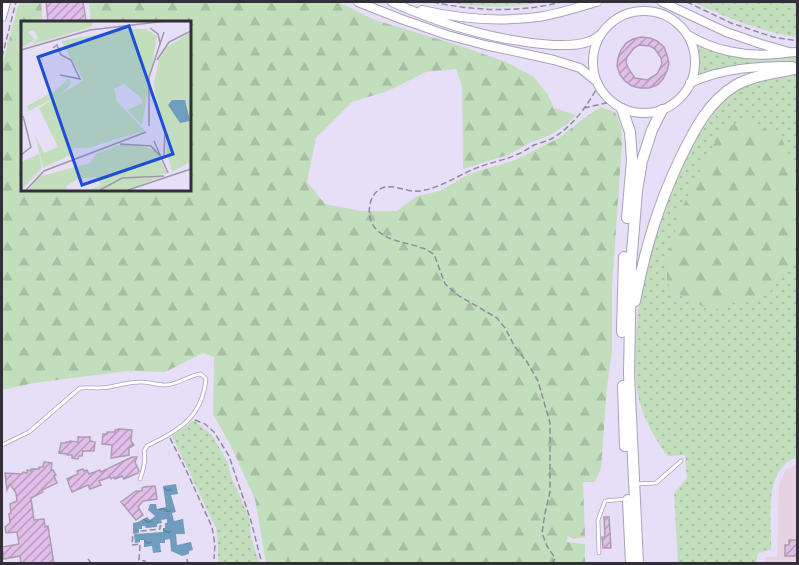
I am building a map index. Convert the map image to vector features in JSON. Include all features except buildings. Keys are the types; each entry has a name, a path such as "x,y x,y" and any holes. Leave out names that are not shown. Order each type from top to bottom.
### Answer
{"highway":[{"path":"630,331 646,251 656,216 669,181 702,119 722,96 740,83 798,67"},
{"path":"622,109 630,132 632,160 622,314 624,423 631,564"},
{"path":"638,564 629,374 631,265 640,173 648,139 662,110"}],"main road":[{"path":"2,17 6,2"},
{"path":"358,2 447,35 580,68 597,83"},
{"path":"394,2 438,21 488,35 523,42 568,45 589,42 613,21 628,14 645,11 661,14 676,22 687,35 693,50 694,67 690,83 683,95 662,110 648,113 635,113 611,102 597,83 593,65 595,48 602,33"},
{"path":"394,2 440,14 498,20 537,17 597,2"},
{"path":"663,2 738,37 793,52"},
{"path":"687,35 713,47 736,53 793,52"},
{"path":"690,83 730,70 752,67 798,67"}],"lane":[{"path":"2,445 29,432 80,388 93,389 141,382 166,385 201,374 206,379 205,393 199,406 191,418 147,446 144,451 146,458 144,470 140,478"},
{"path":"634,484 656,483 681,461"},
{"path":"599,553 598,520 605,501 628,499"}],"path":[{"path":"2,57 16,2"},
{"path":"433,2 503,10 561,2"},
{"path":"687,2 731,24 773,37 798,41"},
{"path":"552,564 555,558 542,533 544,513 550,492 550,423 538,381 497,318 459,296 445,284 434,254 385,237 374,228 369,213 372,197 381,188 396,187 409,191 421,191 478,167 519,154 561,133 590,100 597,83"},
{"path":"584,108 611,102"},
{"path":"191,418 205,424 214,432 229,456 252,521 262,564"},
{"path":"169,434 212,527 215,545 213,559"},
{"path":"145,564 145,561 139,560 140,544 132,545 133,533 160,529 160,526 163,526"},
{"path":"88,559 92,564"},
{"path":"187,559 188,564"}],"shaded area":[{"path":"797,463 797,563 765,563 765,557 777,557 779,484 786,470"}],"green space":[{"path":"19,2 41,2 43,21 21,21 21,190 190,190 190,21 91,21 89,2 338,2 375,20 506,62 534,77 548,95 554,108 576,115 565,126 548,136 508,155 463,169 462,86 456,69 426,72 388,91 352,102 316,138 307,182 325,204 362,211 397,211 417,196 440,191 469,174 515,160 559,138 601,107 615,112 621,126 622,144 612,287 612,352 601,468 595,482 583,482 585,537 573,539 568,536 566,542 585,544 585,563 266,563 255,499 230,444 213,414 214,357 203,353 165,372 127,371 34,383 2,390 2,66"},
{"path":"448,2 542,2 495,6"},
{"path":"693,2 797,2 797,37 757,28"},
{"path":"697,45 734,55 797,57 797,62 752,63 697,75 700,60"},
{"path":"797,74 797,457 786,463 778,473 774,484 770,511 771,550 758,553 756,563 678,563 674,493 687,478 685,455 669,456 665,453 646,420 637,392 636,330 644,276 658,222 677,173 712,114 723,100 744,86"},
{"path":"743,119 781,137 797,175 797,258 769,293 711,311 671,290 667,280 667,262 681,210 719,133"},
{"path":"194,420 212,435 227,461 232,479 249,517 251,536 259,563 218,563 216,528 172,436"}],"water":[{"path":"176,484 178,494 171,495 176,512 172,513 174,521 183,519 185,534 176,534 177,545 191,542 193,550 182,556 171,551 170,539 165,540 165,543 160,543 161,552 153,553 152,546 144,547 144,540 135,543 134,534 163,532 167,519 161,520 162,523 157,524 157,527 142,526 139,532 133,532 133,523 147,517 150,520 155,516 148,510 150,504 156,504 157,509 166,507 163,486"}]}
